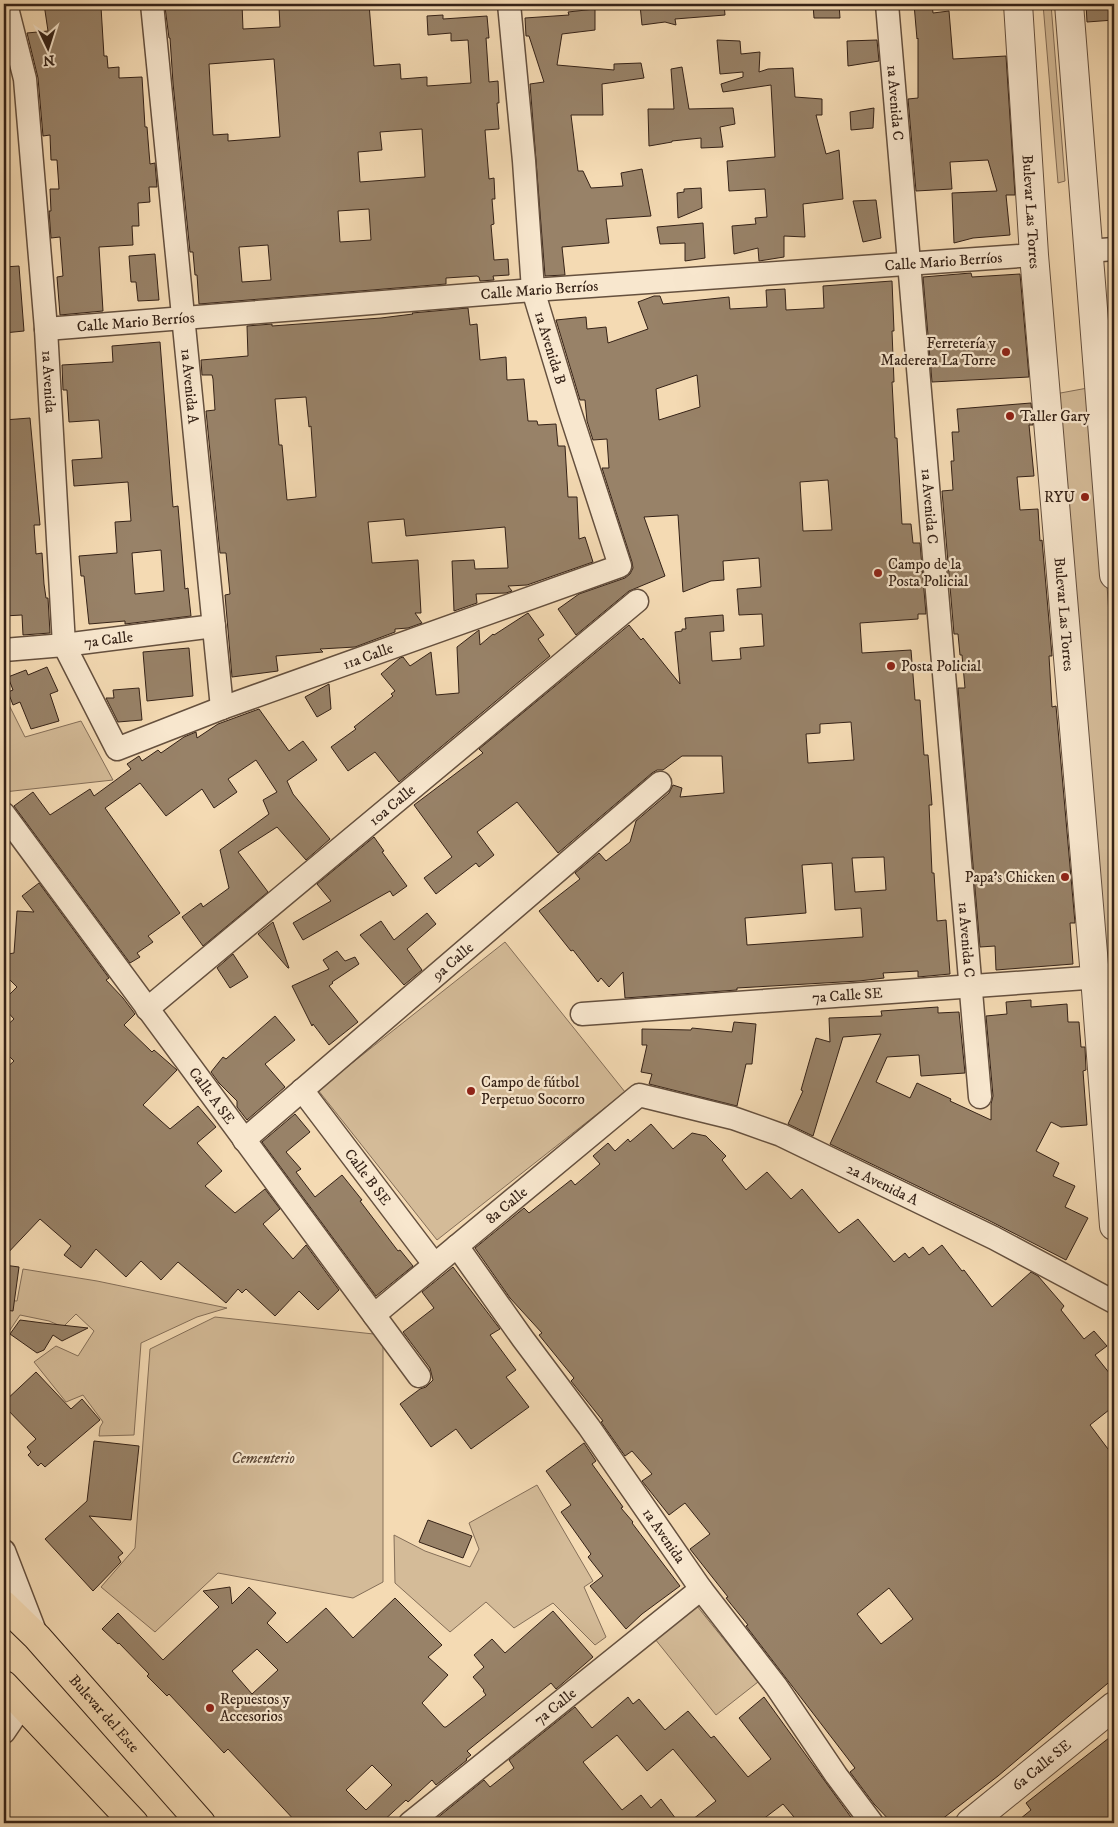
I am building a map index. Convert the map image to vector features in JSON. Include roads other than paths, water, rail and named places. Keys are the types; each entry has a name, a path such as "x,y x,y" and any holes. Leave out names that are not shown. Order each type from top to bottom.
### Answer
{"highway":[{"name":"Bulevar del Este","path":"4,1605 37,1637 202,1823"},
{"path":"4,1684 134,1823"}],"street":[{"name":"1a Avenida","path":"6,4 24,79 46,329 64,646 116,749"},
{"name":"1a Avenida A","path":"152,4 222,708"},
{"name":"1a Avenida B","path":"509,4 524,161 533,290 620,566"},
{"name":"1a Avenida C","path":"887,4 980,1097"},
{"name":"Bulevar Las Torres","path":"1018,4 1034,254 1105,977 1114,1226"},
{"path":"1068,4 1101,250 1114,575"},
{"name":"Calle Mario Berríos","path":"46,329 533,290 1034,254"},
{"name":"11a Calle","path":"116,749 222,708 620,566"},
{"name":"10a Calle","path":"148,1009 637,601"},
{"name":"7a Calle","path":"4,650 64,646 214,626"},
{"name":"9a Calle","path":"244,1140 660,783"},
{"name":"Calle A SE","path":"4,814 419,1376"},
{"name":"7a Calle SE","path":"582,1014 1105,977"},
{"name":"Calle B SE","path":"302,1090 434,1264"},
{"name":"8a Calle","path":"374,1315 639,1095"},
{"name":"2a Avenida A","path":"639,1095 733,1118 781,1135 994,1238 1114,1302"},
{"name":"1a Avenida","path":"457,1246 589,1427 700,1589 776,1686 836,1775 872,1823"},
{"path":"4,1551 37,1637"},
{"name":"7a Calle","path":"410,1823 700,1589"},
{"path":"4,1732 23,1704"},
{"name":"6a Calle SE","path":"970,1823 1114,1706"}],"place":[{"name":"Ferretería y Maderera La Torre","path":"1006,352"},
{"name":"Taller Gary","path":"1010,416"},
{"name":"RYU","path":"1085,497"},
{"name":"Campo de la Posta Policial","path":"878,573"},
{"name":"Posta Policial","path":"891,666"},
{"name":"Papa's Chicken","path":"1065,877"},
{"name":"Campo de fútbol Perpetuo Socorro","path":"471,1091"},
{"name":"Repuestos y Accesorios","path":"210,1708"}],"park label":[{"name":"Cementerio","path":"263,1458"}]}
